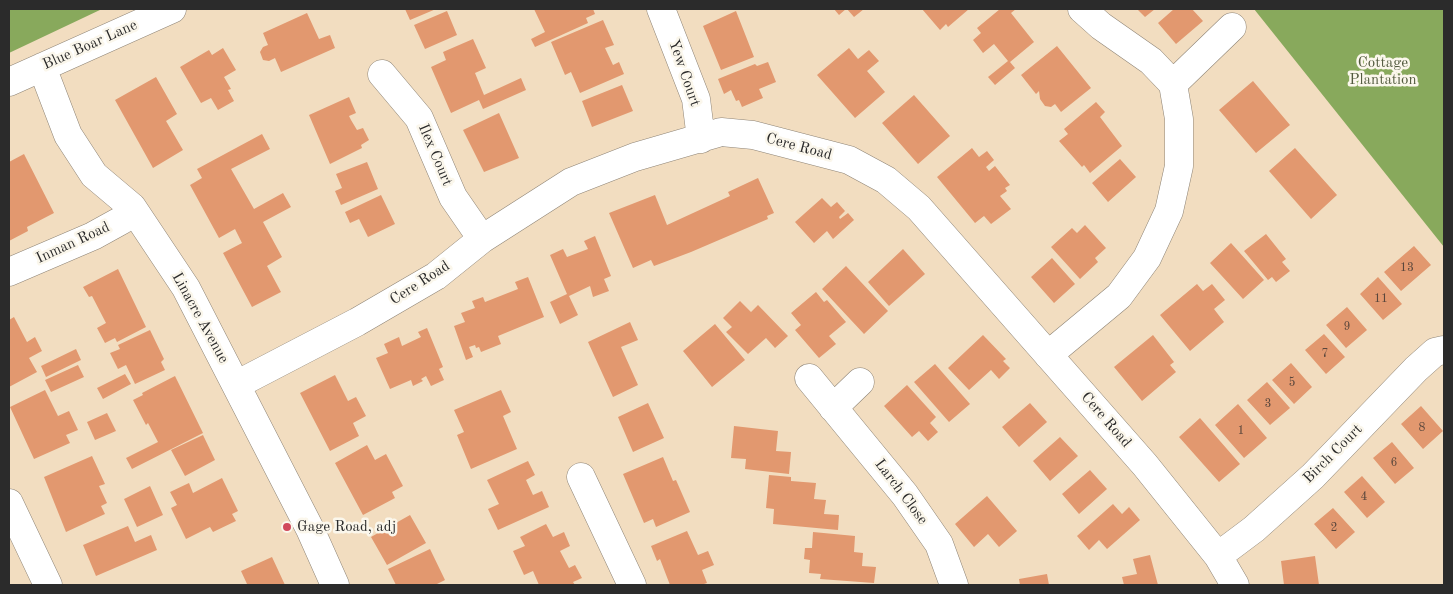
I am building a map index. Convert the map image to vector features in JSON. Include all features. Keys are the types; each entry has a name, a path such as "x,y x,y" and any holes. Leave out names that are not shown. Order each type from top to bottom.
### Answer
{"street":[{"name":"Blue Boar Lane","path":"9,82 172,9"},
{"name":"Yew Court","path":"661,9 696,99 701,139"},
{"path":"1048,355 1119,296 1147,258 1169,211 1178,166 1179,119 1173,84 1151,61 1101,26 1082,9"},
{"path":"1173,84 1232,27"},
{"name":"Linacre Avenue","path":"42,67 68,135 94,175 132,207 186,288 310,529 335,585"},
{"name":"Ilex Court","path":"382,74 419,118 453,197 482,239"},
{"name":"Cere Road","path":"236,385 357,322 436,276 482,239 571,182 635,157 721,132 753,135 849,160 886,180 919,208 1145,464 1218,556 1235,585"},
{"name":"Inman Road","path":"9,272 93,236 122,220 132,207"},
{"name":"Birch Court","path":"1218,556 1254,529 1313,476 1416,369 1435,352 1444,350"},
{"name":"Larch Close","path":"809,378 910,502 939,544 954,585"},
{"path":"833,408 860,382"},
{"path":"581,477 632,585"},
{"path":"9,504 48,585"}],"green space":[{"path":"9,9 102,9 9,53"},
{"name":"Cottage Plantation","path":"1254,9 1444,9 1444,247"}],"building":[{"path":"405,9 436,9 410,20"},
{"path":"534,9 593,9 595,14 586,18 588,23 535,47 531,39 545,32"},
{"path":"834,9 846,9 839,15"},
{"path":"847,9 864,9 854,17"},
{"path":"922,9 969,9 948,27 946,24 940,30"},
{"path":"1000,9 1016,9 1011,13 1034,42 1010,62 1015,68 995,85 988,77 1008,61 994,44 983,53 973,40 981,33 977,28"},
{"path":"1137,9 1155,9 1145,17"},
{"path":"1174,9 1192,9 1203,21 1176,44 1158,23"},
{"path":"447,11 457,35 425,49 414,25"},
{"path":"736,11 754,57 721,70 703,26"},
{"path":"307,13 319,39 330,35 335,48 281,72 275,58 269,61 263,60 260,52 263,47 268,45 263,33"},
{"path":"603,20 614,45 605,48 613,65 619,62 624,74 580,93 571,72 565,75 551,42"},
{"path":"473,39 486,68 475,73 484,95 521,78 526,90 483,109 479,100 451,113 431,67 446,60 443,52"},
{"path":"1057,46 1091,88 1061,112 1055,104 1051,107 1045,106 1040,99 1039,91 1036,94 1021,75"},
{"path":"223,48 236,70 224,77 231,89 228,90 234,101 218,110 211,98 201,103 180,67 209,50 212,55"},
{"path":"849,48 858,59 869,50 879,61 867,71 885,92 855,118 817,75"},
{"path":"768,62 776,82 759,89 763,98 742,107 739,100 736,101 731,90 724,94 718,79 755,64 757,66"},
{"path":"156,77 177,114 166,121 183,150 153,168 115,100"},
{"path":"1253,81 1290,125 1256,153 1219,110"},
{"path":"622,85 633,111 592,127 582,101"},
{"path":"914,95 950,136 918,164 882,123"},
{"path":"349,97 356,113 349,116 357,130 363,128 369,140 361,145 362,148 330,164 309,115"},
{"path":"1096,102 1105,112 1100,117 1122,146 1090,173 1084,165 1082,167 1059,141 1068,134 1064,129"},
{"path":"499,113 519,158 484,172 463,130"},
{"path":"262,134 270,149 231,169 254,209 283,193 291,207 263,222 282,257 267,266 281,292 252,307 223,253 242,243 235,229 219,238 190,185 202,178 197,169"},
{"path":"972,148 979,157 987,151 994,160 986,167 989,171 995,166 1010,185 1005,188 1007,191 1000,196 1011,209 991,224 984,216 975,223 937,177"},
{"path":"1295,148 1337,195 1311,219 1269,171"},
{"path":"24,154 54,213 27,227 28,231 9,241 9,162"},
{"path":"1120,159 1136,177 1108,202 1092,183"},
{"path":"367,162 378,189 341,205 335,191 342,188 336,174"},
{"path":"758,178 774,213 767,216 768,219 654,266 651,260 633,268 609,213 655,195 667,225 730,196 728,192"},
{"path":"381,195 395,224 368,237 359,219 350,223 345,212"},
{"path":"822,198 831,207 837,202 845,211 839,217 840,219 848,213 854,220 833,239 827,231 814,243 795,222"},
{"path":"1085,225 1106,248 1095,258 1098,262 1080,279 1051,247 1072,228 1077,233"},
{"path":"1266,234 1286,259 1282,262 1290,271 1276,282 1272,277 1268,280 1244,251"},
{"path":"595,236 611,276 604,279 609,291 593,297 590,286 569,296 578,315 560,324 550,302 567,294 550,255 563,249 567,257 588,249 584,241"},
{"path":"1231,243 1264,280 1243,299 1210,263"},
{"path":"1414,246 1431,265 1401,291 1384,272"},
{"path":"903,249 925,274 889,306 868,282"},
{"path":"1052,258 1075,284 1054,303 1031,277"},
{"path":"846,266 888,311 864,334 822,289"},
{"path":"118,269 146,327 117,342 115,338 105,343 97,328 106,323 92,296 89,297 83,287"},
{"path":"528,277 544,317 498,336 501,344 481,352 479,347 476,348 475,345 469,347 473,357 466,360 454,326 465,322 461,313 475,308 472,301 483,297 485,302 518,289 515,282"},
{"path":"1378,277 1402,304 1383,320 1360,294"},
{"path":"1197,284 1203,291 1212,284 1225,300 1214,309 1224,322 1190,351 1160,315"},
{"path":"816,292 824,302 827,300 846,322 829,336 836,344 819,358 795,330 801,325 791,313"},
{"path":"740,301 751,312 758,305 788,336 775,348 766,338 748,354 726,332 732,327 723,318"},
{"path":"1347,307 1367,330 1346,348 1326,325"},
{"path":"14,317 27,342 35,337 42,351 29,358 37,372 9,387 9,320"},
{"path":"630,322 638,340 621,347 638,385 613,397 588,342"},
{"path":"715,324 745,360 712,387 683,351"},
{"path":"427,328 443,367 439,369 444,380 431,386 426,376 421,379 423,381 413,386 411,380 390,389 376,358 388,353 384,344 399,337 402,346 421,337 418,332"},
{"path":"150,330 164,359 161,362 165,370 135,384 126,365 118,369 110,353 120,349 118,345"},
{"path":"1324,334 1345,357 1326,374 1305,350"},
{"path":"983,335 1006,359 1003,361 1010,368 999,379 991,370 969,390 948,368"},
{"path":"1153,335 1174,362 1170,365 1176,372 1142,401 1114,367"},
{"path":"76,349 81,360 46,377 41,366"},
{"path":"1291,363 1312,387 1294,404 1272,380"},
{"path":"935,364 970,404 949,422 914,382"},
{"path":"78,365 84,377 51,392 45,380"},
{"path":"125,374 131,384 103,399 97,388"},
{"path":"335,375 348,401 356,397 366,416 353,423 359,436 330,451 300,393"},
{"path":"175,376 203,433 132,469 126,458 158,442 148,423 146,425 133,400 143,395 142,393"},
{"path":"1267,382 1290,408 1270,425 1247,400"},
{"path":"907,385 936,417 930,423 938,432 928,441 919,431 912,437 884,406"},
{"path":"45,390 58,416 69,411 78,430 66,435 70,443 34,459 10,407"},
{"path":"501,390 511,412 503,416 517,449 471,469 457,435 464,432 454,410"},
{"path":"648,403 664,438 633,452 618,417"},
{"path":"1030,403 1047,422 1019,447 1002,427"},
{"path":"1238,404 1267,438 1244,458 1215,425"},
{"path":"1421,406 1443,431 1423,449 1401,424"},
{"path":"107,413 116,431 95,440 87,422"},
{"path":"1200,418 1240,464 1219,482 1179,437"},
{"path":"734,426 778,431 776,451 791,452 789,474 745,469 746,459 731,458"},
{"path":"203,435 215,460 185,476 171,450"},
{"path":"1060,437 1078,456 1050,481 1033,461"},
{"path":"1392,442 1414,468 1395,484 1373,458"},
{"path":"367,445 375,460 386,454 403,486 392,492 395,498 363,515 335,463"},
{"path":"92,456 105,484 99,486 107,503 101,506 105,514 66,532 44,477"},
{"path":"663,457 673,481 676,480 690,512 656,527 653,519 644,523 623,474"},
{"path":"528,461 535,475 526,480 533,495 542,491 549,507 498,530 488,509 499,504 487,480"},
{"path":"1090,470 1107,489 1079,514 1062,494"},
{"path":"769,475 791,477 791,481 816,483 814,499 826,500 824,514 839,515 838,530 773,524 774,509 766,508"},
{"path":"1362,476 1385,502 1367,518 1344,492"},
{"path":"222,478 238,511 232,514 236,521 213,532 210,527 186,539 171,508 177,505 170,492 189,483 193,493"},
{"path":"150,486 163,515 137,527 124,499"},
{"path":"987,496 1017,531 999,547 988,534 974,547 955,524"},
{"path":"1113,504 1122,514 1129,507 1140,520 1107,549 1099,540 1089,550 1077,536"},
{"path":"1333,508 1355,532 1336,549 1314,524"},
{"path":"410,515 426,543 387,565 371,537"},
{"path":"546,524 553,537 564,532 570,546 560,551 569,568 575,565 582,578 573,582 575,585 539,585 533,571 524,575 513,551 525,546 520,537"},
{"path":"128,526 135,542 151,535 157,550 96,576 83,545"},
{"path":"687,531 698,555 708,551 714,565 702,570 707,583 701,585 670,585 660,559 657,561 651,546"},
{"path":"813,532 855,536 854,552 863,553 862,566 876,567 874,583 820,579 821,574 809,573 810,560 804,559 805,548 812,548"},
{"path":"430,549 445,580 435,585 396,585 388,569"},
{"path":"1150,555 1158,585 1124,585 1122,577 1137,574 1133,559"},
{"path":"1315,556 1319,585 1284,585 1281,561"},
{"path":"272,557 285,585 244,585 247,584 241,571"},
{"path":"1047,574 1049,585 1020,585 1019,579"}],"place":[{"name":"Gage Road, adj","path":"287,527"}]}
